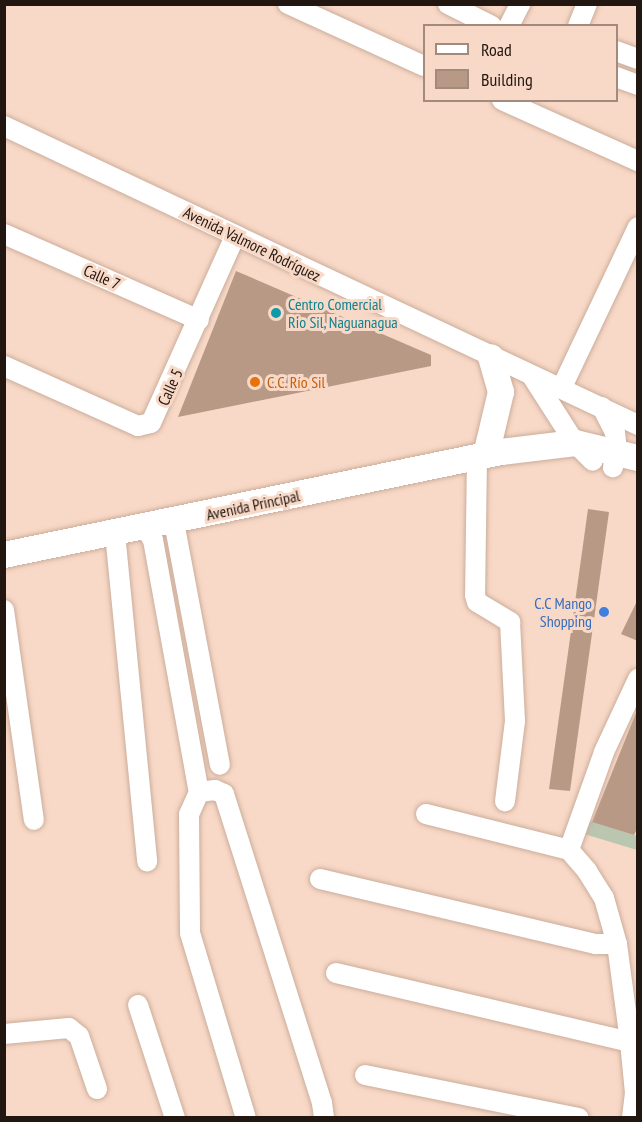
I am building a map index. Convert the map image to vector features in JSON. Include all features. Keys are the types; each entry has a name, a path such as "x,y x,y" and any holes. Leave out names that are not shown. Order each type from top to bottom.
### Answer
{"main road":[{"path":"488,454 501,392 491,357"},
{"name":"Avenida Principal","path":"4,555 174,522 488,454 607,456 638,474"}],"street":[{"path":"288,4 423,66"},
{"path":"448,4 488,24"},
{"path":"510,24 520,4"},
{"path":"579,24 587,4"},
{"path":"618,52 638,59"},
{"path":"618,77 638,85"},
{"path":"506,102 638,161"},
{"name":"Avenida Valmore Rodríguez","path":"4,126 491,357 562,387 638,425"},
{"path":"562,387 638,227"},
{"name":"Calle 7","path":"4,234 199,320"},
{"name":"Calle 5","path":"4,366 138,426 151,423 159,412 235,236"},
{"path":"532,376 607,456 615,432 602,407"},
{"path":"488,454 475,595 477,602 510,622 515,722 505,801"},
{"path":"174,522 220,765"},
{"path":"145,528 153,540 199,792 189,813 190,933 246,1118"},
{"path":"115,534 147,861"},
{"path":"4,610 34,820"},
{"path":"569,850 604,752 638,679"},
{"path":"199,792 215,790 224,794 324,1118"},
{"path":"426,814 569,850 604,898 617,945 630,1042 635,1093 632,1118"},
{"path":"320,879 595,944 617,945"},
{"path":"336,973 630,1042"},
{"path":"138,1005 175,1118"},
{"path":"4,1034 69,1028 79,1036 97,1089"},
{"path":"364,1075 579,1118"}],"green space":[{"path":"587,820 637,836 637,850 581,833"}],"building":[{"name":"Centro Comercial Rio Sil, Naguanagua","path":"236,271 431,355 431,366 178,417"},
{"path":"588,509 609,512 570,791 549,789"},
{"path":"638,599 638,641 621,634"},
{"path":"638,708 638,827 634,835 592,822"}],"place":[{"name":"Centro Comercial Rio Sil, Naguanagua","path":"276,313"},
{"name":"C.C. Río Sil","path":"255,382"},
{"name":"C.C Mango Shopping","path":"604,612"}]}
